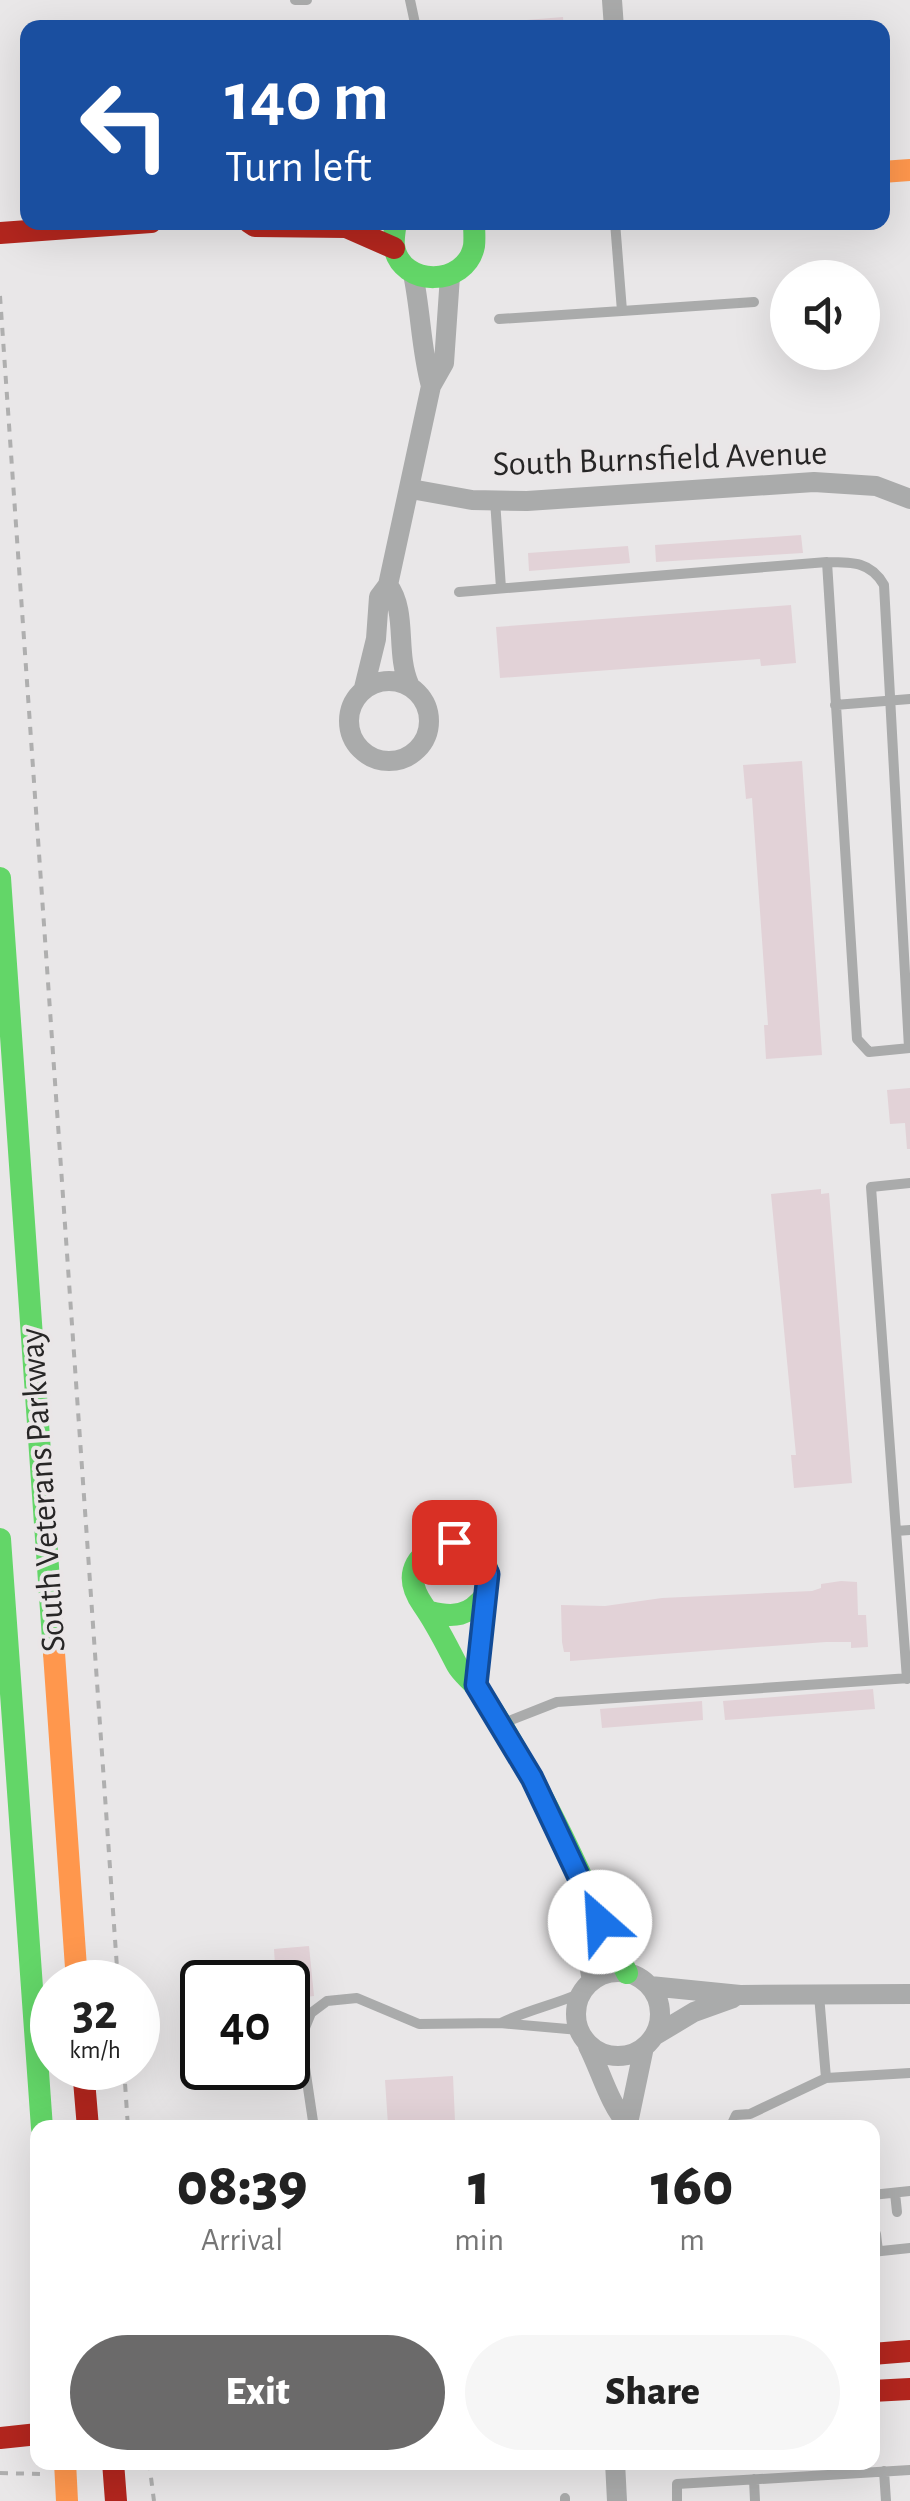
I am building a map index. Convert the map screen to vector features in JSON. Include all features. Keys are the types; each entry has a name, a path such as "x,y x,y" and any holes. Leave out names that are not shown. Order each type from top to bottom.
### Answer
{"main road":[{"path":"0,233 41,230"},
{"path":"353,230 394,248 413,274 430,279 450,276 468,263 476,230"},
{"path":"394,248 395,230"},
{"name":"South Veterans Parkway","path":"0,878 75,1960"},
{"name":"South Veterans Parkway","path":"0,1539 41,2120"},
{"path":"442,1544 466,1546 484,1562 488,1586 484,1598 466,1615 442,1617 430,1612 421,1604 413,1580 421,1557 442,1544"},
{"path":"430,1612 459,1668 476,1685 532,1778 627,1972"},
{"path":"85,2090 87,2120"},
{"path":"880,2353 910,2351"},
{"path":"880,2390 910,2388"},
{"path":"0,2438 30,2435"},
{"path":"65,2470 68,2501"},
{"path":"114,2470 116,2501"}],"street":[{"path":"413,274 421,309 423,358 432,386"},
{"path":"364,688 389,680 409,684 424,698 430,725 418,750 394,761 368,756 352,736 350,710 364,688 376,639 379,597 388,585 432,386 444,362 450,276"},
{"name":"South Burnsfield Avenue","path":"411,488 495,500 814,482 876,486 910,499"},
{"path":"388,585 399,600 398,636 409,684"},
{"path":"476,1685 484,1598"},
{"path":"580,1882 587,1987"},
{"path":"622,2120 581,2034 576,2007 587,1987 614,1972 627,1972 650,1986 740,1995 910,1994"},
{"path":"629,2120 660,2010 650,1986"},
{"path":"581,2034 603,2054 617,2056 694,2012 740,1995"},
{"path":"615,2470 617,2501"}],"lane":[{"path":"296,0 306,0"},
{"path":"617,230 622,311"},
{"path":"499,319 754,302"},
{"path":"495,500 501,588"},
{"path":"459,592 828,562 854,562 876,570 884,585 910,1048 869,1052 857,1039 828,562"},
{"path":"836,704 910,699"},
{"path":"500,1725 557,1702 908,1678 871,1186 910,1183"},
{"path":"896,1531 910,1530"},
{"path":"500,2024 528,2009 554,2005 587,1987"},
{"path":"819,1994 826,2078"},
{"path":"313,2120 304,2061 304,2030 311,2013 328,2001 357,1998 420,2024 500,2024 581,2034"},
{"path":"734,2120 736,2115 750,2114 826,2078 910,2073"},
{"path":"880,2197 910,2192"},
{"path":"895,2193 897,2212"},
{"path":"880,2251 906,2248 900,2232"},
{"path":"677,2501 677,2484 910,2470"},
{"path":"884,2471 886,2501"},
{"path":"754,2479 756,2501"}],"path":[{"path":"0,296 116,1960"},
{"path":"125,2090 127,2120"},
{"path":"0,2472 43,2470"},
{"path":"150,2470 154,2501"}],"building":[{"path":"801,535 803,553 656,562 655,545"},
{"path":"628,546 630,563 529,571 528,553"},
{"path":"791,605 796,663 761,666 760,659 500,678 496,627"},
{"path":"802,761 822,1055 766,1059 764,1025 768,1025 752,798 746,799 743,765"},
{"path":"910,1088 907,1149 905,1123 890,1124 887,1090"},
{"path":"821,1189 821,1194 829,1193 852,1483 794,1488 791,1455 796,1455 771,1194"},
{"path":"857,1582 858,1615 866,1615 868,1647 851,1648 851,1642 826,1642 570,1661 570,1652 564,1652 561,1605 605,1606 662,1598 812,1591 821,1588 821,1584"},
{"path":"873,1689 875,1709 725,1720 723,1701"},
{"path":"702,1701 703,1720 602,1728 600,1709"},
{"path":"309,1946 314,1996 310,1996 310,1960 275,1960 274,1949"},
{"path":"453,2076 455,2120 388,2120 385,2080"}],"traffic: fast":[{"path":"395,230 399,260 420,275 434,277 459,269 469,259 474,230"},
{"path":"0,878 54,1653"},
{"path":"0,1539 41,2120"},
{"path":"430,1612 460,1614 485,1596 488,1571 479,1554 464,1546 446,1545 429,1552 416,1564 413,1582 457,1665 511,1740 568,1847 627,1973"}],"traffic: slow":[{"path":"890,171 910,170"},
{"path":"54,1653 75,1960"},
{"path":"65,2470 67,2501"}],"traffic: jam":[{"path":"0,233 41,230"},
{"path":"353,230 394,248"},
{"path":"85,2090 87,2120"},
{"path":"880,2353 910,2351"},
{"path":"880,2391 910,2389"},
{"path":"0,2438 30,2435"},
{"path":"114,2470 116,2501"}],"route":[{"path":"454,1542 477,1552 488,1574 476,1685 532,1778 600,1922"}]}
